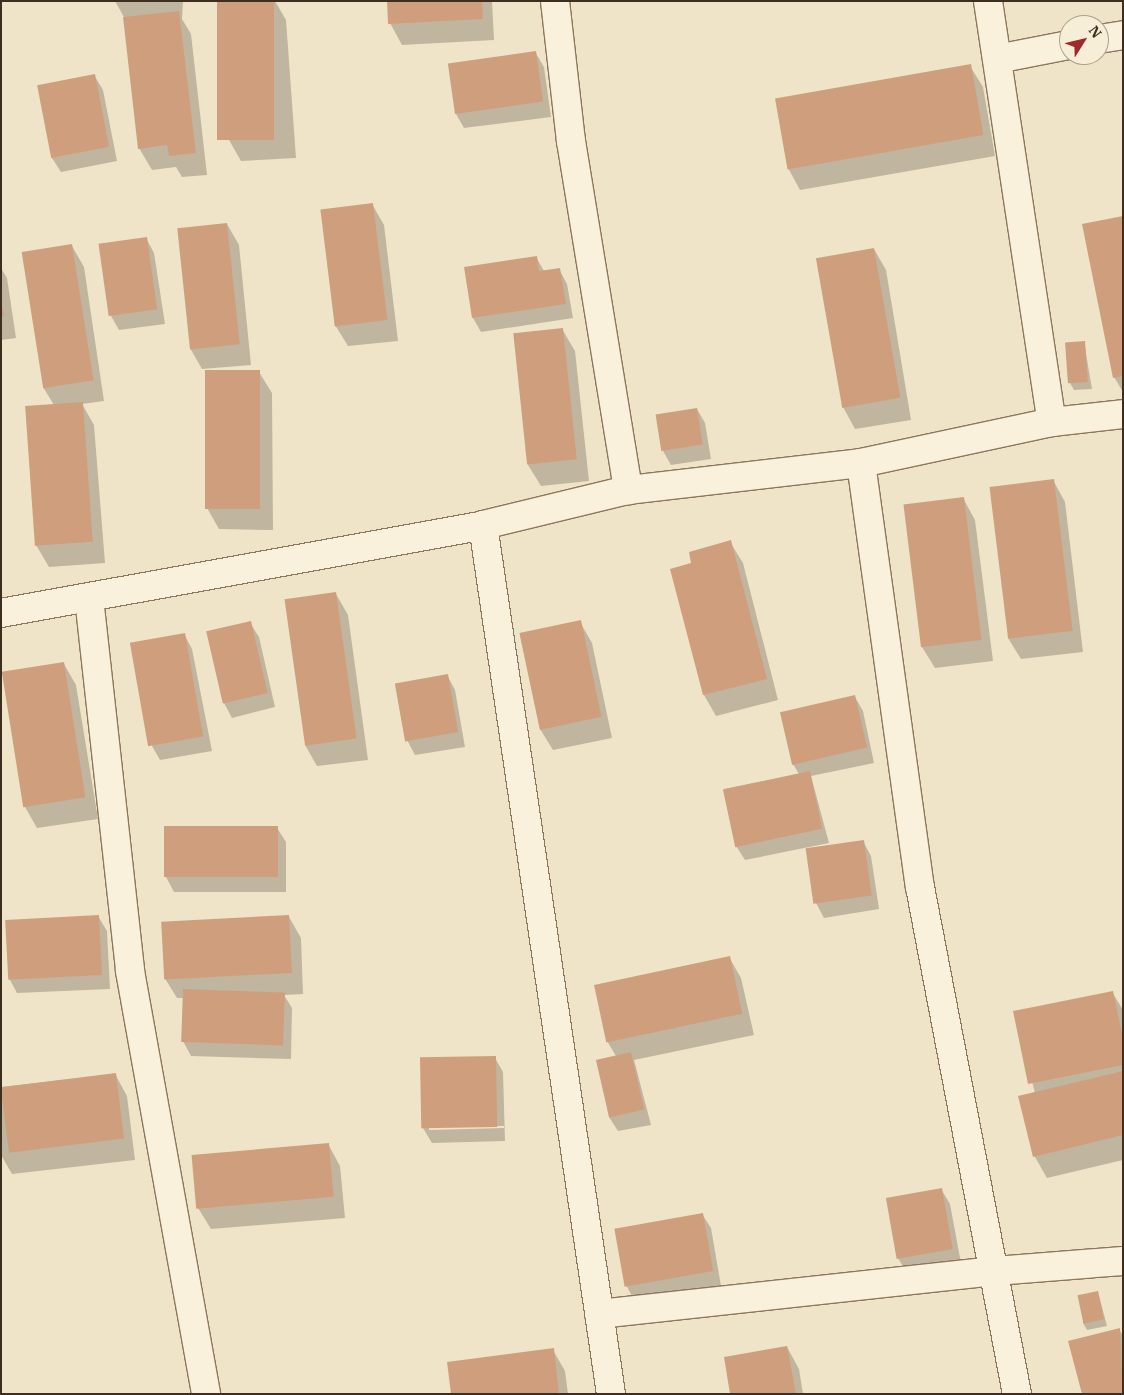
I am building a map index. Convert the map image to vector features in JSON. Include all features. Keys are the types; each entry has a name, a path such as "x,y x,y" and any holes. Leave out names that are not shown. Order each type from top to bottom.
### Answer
{"street":[{"path":"555,1 571,141 628,490"},
{"path":"988,1 1052,422"},
{"path":"1109,37 1123,35"},
{"path":"997,59 1059,47"},
{"path":"1,613 483,525 628,490 861,463 1052,422 1123,414"},
{"path":"861,463 920,887 1017,1394"},
{"path":"483,525 611,1394"},
{"path":"89,598 130,971 206,1394"},
{"path":"599,1314 994,1270 1123,1262"}],"building":[{"path":"217,1 274,1 274,140 217,140"},
{"path":"387,1 482,1 483,19 388,24"},
{"path":"179,11 196,153 169,156 167,145 138,149 123,17"},
{"path":"536,51 543,102 455,114 448,63"},
{"path":"971,64 984,135 788,169 775,99"},
{"path":"95,74 109,147 51,158 37,85"},
{"path":"373,203 387,320 335,327 320,209"},
{"path":"1123,216 1123,376 1113,378 1082,224"},
{"path":"227,223 240,344 190,350 177,228"},
{"path":"147,237 157,309 109,316 98,244"},
{"path":"72,244 94,380 43,388 22,252"},
{"path":"874,248 900,398 842,408 816,258"},
{"path":"537,256 539,271 560,268 566,304 472,318 464,267"},
{"path":"1,302 4,316 1,317"},
{"path":"563,328 577,459 527,465 513,333"},
{"path":"1085,341 1088,382 1068,383 1065,342"},
{"path":"205,370 260,370 260,509 205,509"},
{"path":"83,402 93,542 35,546 25,406"},
{"path":"697,408 703,445 661,451 656,415"},
{"path":"1054,479 1073,631 1008,639 989,487"},
{"path":"964,497 982,640 921,647 903,504"},
{"path":"731,540 767,679 703,695 670,569 691,563 689,552"},
{"path":"336,592 357,739 305,746 285,599"},
{"path":"581,620 602,717 540,730 519,633"},
{"path":"251,621 268,693 223,703 206,631"},
{"path":"185,633 203,736 148,746 130,643"},
{"path":"64,662 85,797 23,807 2,672"},
{"path":"448,674 458,732 405,741 395,683"},
{"path":"855,695 867,748 792,765 780,712"},
{"path":"810,771 822,829 735,847 723,790"},
{"path":"164,826 278,826 278,877 164,877"},
{"path":"864,840 872,895 813,904 806,848"},
{"path":"99,915 102,975 8,980 5,920"},
{"path":"289,915 292,973 164,980 161,922"},
{"path":"730,956 742,1014 606,1043 594,985"},
{"path":"183,989 285,993 283,1046 181,1042"},
{"path":"1113,991 1123,1038 1123,1065 1028,1084 1013,1011"},
{"path":"631,1052 644,1109 609,1118 596,1060"},
{"path":"496,1056 497,1127 421,1128 420,1057"},
{"path":"1123,1071 1123,1135 1033,1157 1018,1096"},
{"path":"116,1073 124,1139 9,1153 1,1087"},
{"path":"329,1143 334,1197 196,1209 192,1155"},
{"path":"942,1188 953,1249 897,1259 886,1198"},
{"path":"703,1213 713,1271 625,1287 614,1229"},
{"path":"1098,1291 1104,1319 1083,1324 1077,1295"},
{"path":"1120,1328 1123,1394 1082,1394 1068,1341"},
{"path":"787,1346 796,1394 730,1394 724,1357"},
{"path":"554,1348 559,1394 451,1394 447,1362"}]}
